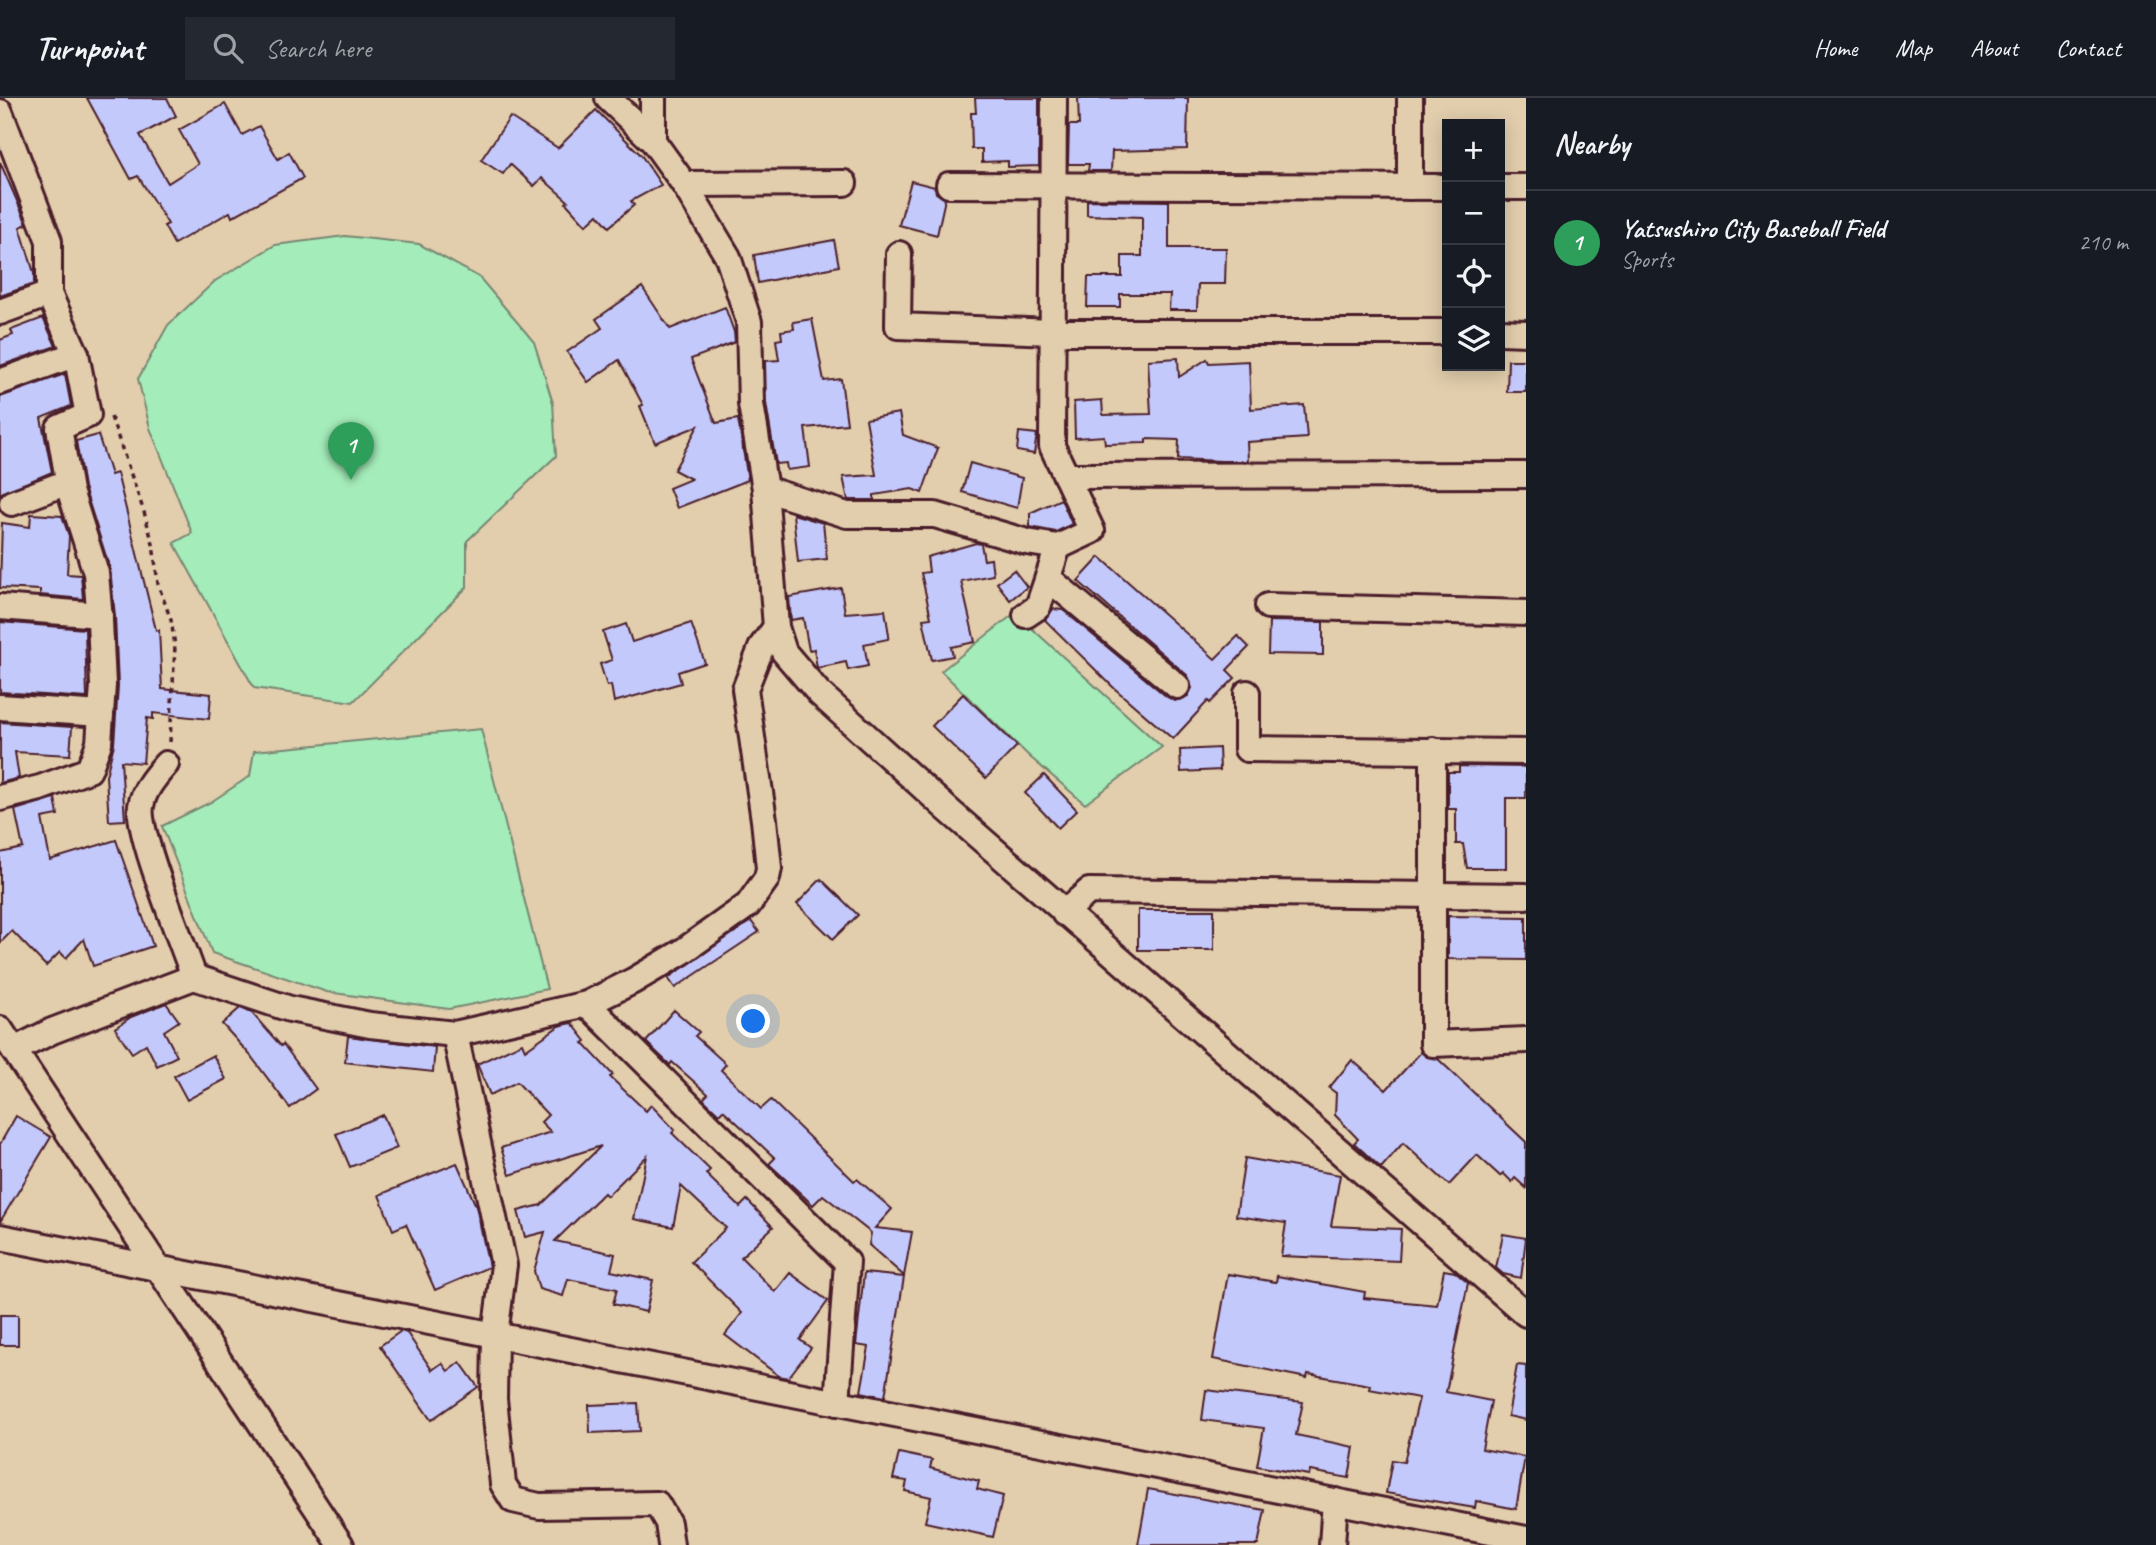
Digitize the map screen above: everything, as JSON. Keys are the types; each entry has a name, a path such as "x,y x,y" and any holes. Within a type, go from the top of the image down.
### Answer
{"street":[{"path":"608,98 653,141 684,184 728,257 749,322 751,404 765,489 776,627 785,652 819,694 1064,913 1526,1314"},
{"path":"653,98 653,141"},
{"path":"765,489 847,514 935,515 1027,542 1058,547 1092,531 1052,446 1054,98"},
{"path":"1410,98 1410,187"},
{"path":"0,112 49,241 49,295 76,354 89,415 59,428 68,482 96,573 103,685 99,743 89,770 40,788 0,798"},
{"path":"684,184 844,183"},
{"path":"948,185 1442,187"},
{"path":"1505,187 1526,187"},
{"path":"899,254 898,326 1053,332 1442,332"},
{"path":"0,312 49,295"},
{"path":"1505,332 1526,332"},
{"path":"0,382 76,354"},
{"path":"1066,476 1526,475"},
{"path":"12,503 68,482"},
{"path":"1026,615 1038,607 1058,547"},
{"path":"1048,578 1177,686"},
{"path":"1268,606 1526,613"},
{"path":"0,607 100,615"},
{"path":"14,1049 52,1031 194,977 290,1009 370,1026 455,1034 587,1004 633,981 682,952 748,905 763,887 769,868 745,689 762,646 776,627"},
{"path":"1247,693 1247,749 1526,752"},
{"path":"0,707 101,714"},
{"path":"1433,750 1433,1044 1526,1040"},
{"path":"166,764 149,784 141,807 143,838 194,977"},
{"path":"1064,913 1089,891 1526,895"},
{"path":"587,1004 847,1262 837,1403"},
{"path":"0,1029 341,1545"},
{"path":"455,1034 504,1265 495,1335 494,1399 503,1484 513,1500 539,1506 657,1504 668,1523 671,1545"},
{"path":"0,1237 1526,1539"},
{"path":"1332,1545 1335,1501"}],"path":[{"path":"110,413 145,512 153,544 158,584 171,620 176,646 173,718 166,764"}],"green space":[{"path":"345,236 419,244 479,277 534,342 553,403 556,456 467,541 467,587 353,702 254,688 174,543 192,533 150,428 138,379 168,325 215,281 275,245"},
{"path":"1015,613 1162,747 1085,804 1030,757 941,671"},
{"path":"481,729 547,989 449,1009 327,992 212,953 162,826 211,802 250,776 254,751"}],"building":[{"path":"87,98 167,98 176,116 140,135 168,183 198,164 179,130 225,104 242,135 259,126 278,159 289,152 303,178 232,217 230,212 174,244 164,226 168,224 138,176 131,179"},
{"path":"975,98 1039,98 1039,166 1008,167 1008,161 982,162 982,149 972,149 971,113 976,113"},
{"path":"1078,98 1188,98 1187,149 1112,151 1111,171 1088,171 1089,164 1068,164 1069,125 1079,125"},
{"path":"596,110 641,155 661,185 631,201 634,205 609,227 598,214 586,225 566,203 568,201 542,178 534,186 510,164 503,174 481,160 510,117 558,148"},
{"path":"0,162 27,224 20,227 34,273 34,284 0,296"},
{"path":"911,181 935,187 936,193 945,199 937,235 899,225"},
{"path":"1087,200 1169,201 1169,248 1226,248 1225,284 1198,284 1197,310 1169,310 1170,294 1120,294 1120,307 1087,307 1088,277 1122,277 1122,256 1142,256 1142,217 1087,215"},
{"path":"834,240 839,266 758,283 754,255"},
{"path":"642,287 670,329 725,307 734,332 735,342 691,359 716,423 738,419 748,480 677,508 669,488 691,479 674,470 698,426 655,443 640,406 643,405 619,360 588,382 567,352 602,328 596,319"},
{"path":"43,318 56,346 0,366 0,340 13,335 11,330"},
{"path":"812,319 824,381 841,379 847,424 805,428 810,467 787,470 786,463 776,464 766,403 765,361 779,360 776,340 782,339 781,331 794,329 793,322"},
{"path":"1178,358 1179,377 1207,359 1209,363 1249,361 1251,409 1304,405 1307,438 1247,442 1248,461 1222,461 1178,459 1179,440 1146,439 1146,443 1105,444 1104,436 1075,438 1074,402 1102,400 1103,415 1151,414 1148,360"},
{"path":"1508,360 1526,360 1526,392 1507,392"},
{"path":"65,374 71,406 41,418 52,472 0,494 0,397"},
{"path":"899,413 903,435 938,448 922,493 912,489 874,495 874,500 848,500 843,477 876,475 866,419"},
{"path":"1019,432 1037,434 1034,454 1017,451"},
{"path":"98,435 111,475 117,473 156,630 159,630 162,689 211,694 209,719 153,713 153,719 147,718 143,763 121,761 125,820 109,821 106,776 114,744 118,686 115,616 110,569 84,487 76,441"},
{"path":"970,463 1022,478 1017,508 962,492"},
{"path":"1061,499 1072,524 1056,532 1030,527 1030,513"},
{"path":"31,514 62,516 69,536 67,574 81,575 83,599 40,595 40,590 0,588 2,523 30,527"},
{"path":"793,514 823,523 827,559 798,562"},
{"path":"976,543 981,544 984,560 991,559 993,575 961,581 975,642 951,647 953,656 932,660 923,619 931,618 921,573 929,572 927,557"},
{"path":"1100,557 1215,659 1238,636 1249,647 1227,670 1235,678 1210,703 1208,701 1173,739 1114,688 1045,620 1053,609 1063,610 1167,697 1175,701 1188,696 1192,688 1187,675 1078,581"},
{"path":"1014,570 1027,587 1010,600 997,583"},
{"path":"841,588 845,613 885,610 888,639 864,644 868,666 848,670 846,662 817,668 814,649 809,650 803,618 791,620 789,597"},
{"path":"1269,621 1323,622 1323,655 1268,654"},
{"path":"0,622 85,629 87,698 0,692"},
{"path":"691,623 705,663 678,672 681,683 614,702 611,685 607,686 600,664 612,660 603,632 626,624 632,642"},
{"path":"963,694 1017,746 986,778 932,726"},
{"path":"0,722 72,727 70,755 15,752 19,778 0,783"},
{"path":"1219,748 1220,770 1181,772 1180,750"},
{"path":"1459,766 1526,767 1526,798 1506,798 1506,868 1467,868 1463,844 1456,844 1456,809 1448,809 1448,772 1459,772"},
{"path":"1044,775 1077,810 1058,828 1025,793"},
{"path":"55,798 58,815 42,818 50,860 116,840 153,946 93,966 84,939 66,958 60,952 46,966 12,931 0,943 0,853 23,848 15,810"},
{"path":"821,879 858,915 833,939 797,904"},
{"path":"1138,910 1214,910 1214,950 1138,950"},
{"path":"1448,916 1526,917 1526,960 1448,959"},
{"path":"751,921 759,932 675,988 668,978"},
{"path":"166,1003 179,1021 164,1031 177,1056 157,1066 146,1044 132,1053 115,1028 131,1017"},
{"path":"240,1008 251,1012 281,1046 283,1044 316,1089 290,1108 250,1055 222,1024"},
{"path":"674,1010 699,1032 695,1036 726,1064 721,1070 761,1109 771,1100 854,1181 857,1179 892,1209 875,1228 912,1232 904,1276 869,1245 871,1233 823,1195 813,1205 769,1164 775,1158 723,1110 719,1114 703,1099 708,1094 672,1062 670,1065 646,1042"},
{"path":"572,1023 586,1041 583,1043 613,1075 610,1077 646,1111 651,1105 675,1130 672,1133 710,1170 706,1174 740,1207 747,1200 773,1227 741,1257 775,1292 790,1273 828,1301 800,1340 811,1348 788,1378 779,1376 725,1335 742,1313 691,1262 726,1228 681,1186 673,1227 634,1219 647,1156 607,1196 604,1193 555,1241 615,1254 611,1271 653,1280 646,1312 613,1304 617,1289 568,1279 563,1296 539,1289 534,1271 545,1232 525,1237 518,1211 541,1205 601,1146 510,1175 501,1148 551,1132 541,1122 548,1115 517,1082 490,1095 477,1064 522,1043 525,1050 559,1026"},
{"path":"348,1036 435,1047 433,1072 345,1062"},
{"path":"1421,1052 1427,1057 1438,1059 1526,1142 1526,1188 1515,1178 1512,1182 1503,1173 1500,1176 1477,1155 1449,1185 1403,1143 1381,1168 1354,1143 1358,1139 1335,1115 1336,1093 1329,1088 1352,1060 1386,1090"},
{"path":"213,1055 226,1079 187,1100 174,1076"},
{"path":"383,1115 397,1148 350,1167 336,1134"},
{"path":"16,1116 51,1137 0,1222 0,1144"},
{"path":"1245,1158 1340,1175 1331,1226 1401,1229 1399,1261 1281,1256 1286,1223 1236,1216"},
{"path":"457,1163 476,1206 489,1267 435,1290 406,1224 393,1230 379,1195"},
{"path":"1503,1234 1526,1238 1521,1278 1503,1274 1496,1268"},
{"path":"1444,1270 1455,1272 1468,1283 1446,1392 1491,1401 1482,1449 1525,1457 1516,1509 1476,1501 1475,1508 1386,1493 1392,1460 1404,1462 1419,1398 1369,1389 1370,1385 1308,1374 1307,1378 1213,1359 1228,1274 1276,1282 1277,1276 1365,1292 1364,1298 1437,1305"},
{"path":"864,1273 904,1277 885,1397 861,1392 869,1347 856,1345"},
{"path":"0,1315 18,1315 18,1345 0,1345"},
{"path":"401,1331 407,1333 432,1370 442,1363 448,1371 460,1362 478,1387 431,1420 380,1346"},
{"path":"1517,1365 1526,1366 1526,1420 1508,1416"},
{"path":"1206,1390 1303,1402 1296,1435 1354,1447 1349,1478 1310,1471 1309,1475 1257,1466 1264,1428 1202,1420"},
{"path":"638,1403 640,1431 590,1433 589,1405"},
{"path":"899,1453 932,1460 930,1468 979,1481 977,1489 1003,1496 993,1537 925,1522 931,1497 905,1491 907,1481 893,1479"},
{"path":"1148,1489 1265,1510 1258,1545 1138,1545"}],"place":[{"name":"Yatsushiro City Baseball Field","path":"351,480"}]}
